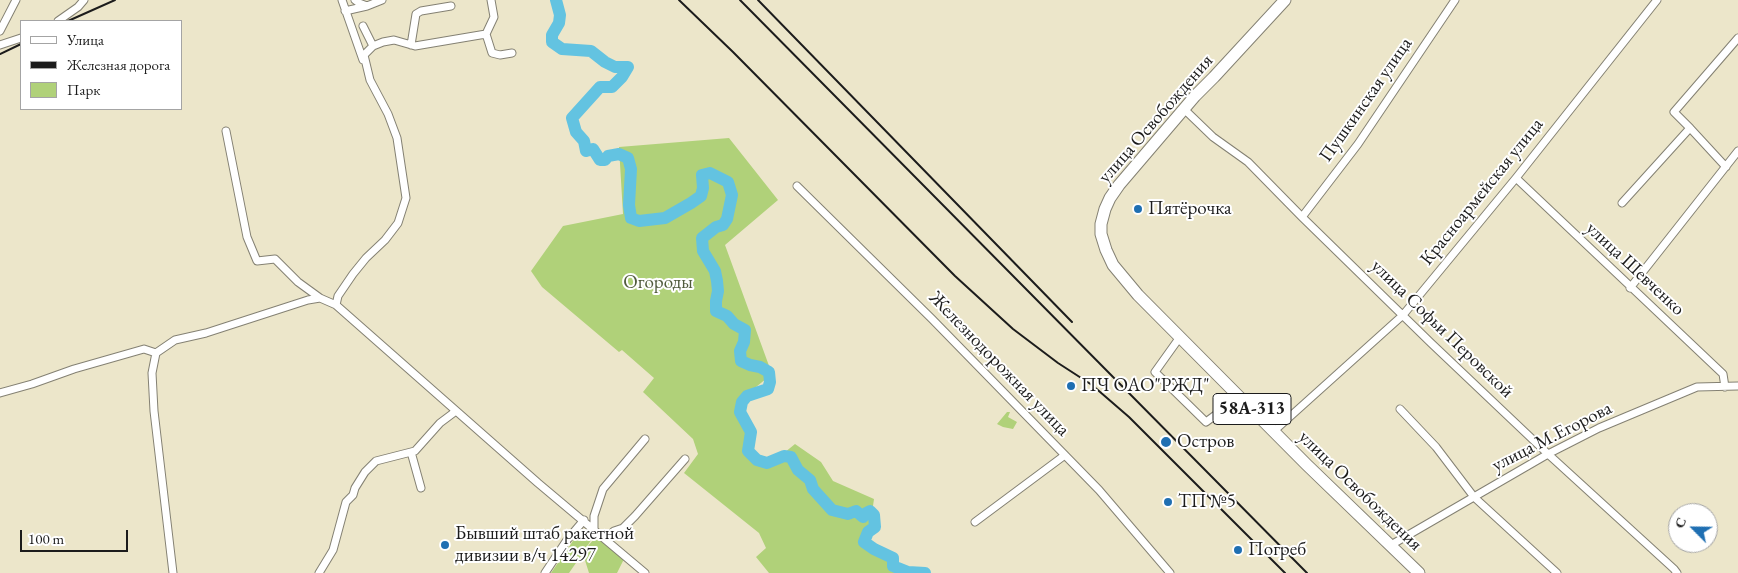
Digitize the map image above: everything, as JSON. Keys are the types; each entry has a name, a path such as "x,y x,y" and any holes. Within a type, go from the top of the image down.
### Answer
{"main road":[{"name":"улица Освобождения","path":"1285,0 1184,109 1110,198 1101,224 1101,234 1113,265 1138,295 1419,573"}],"street":[{"path":"0,31 16,0"},
{"path":"59,20 78,7 84,0"},
{"path":"342,0 359,52 366,65"},
{"path":"356,0 366,6"},
{"path":"345,11 382,0"},
{"path":"491,0 494,17 486,34 492,53 500,55 512,53"},
{"name":"Пушкинская улица","path":"1302,217 1358,144 1455,0"},
{"name":"Красноармейская улица","path":"1274,431 1403,315 1516,178 1657,0"},
{"path":"411,45 416,14 421,11 450,6"},
{"path":"363,26 373,46"},
{"path":"336,305 338,296 352,274 385,240 398,223 406,198 397,138 388,114 370,80 364,55 373,46 394,40 415,46 486,34"},
{"path":"0,45 20,38"},
{"path":"1726,167 1674,112 1738,38"},
{"name":"улица Софьи Перовской","path":"1184,109 1213,137 1248,162 1302,217 1548,454 1677,573"},
{"path":"1622,203 1690,128"},
{"path":"226,131 247,237 257,261 275,259 298,282 320,298 336,305 538,483 645,573"},
{"path":"1630,288 1738,151"},
{"name":"улица Шевченко","path":"1516,178 1723,374 1724,387"},
{"name":"Железнодорожная улица","path":"797,186 932,319 1099,490 1170,573"},
{"path":"173,573 154,411 152,372 156,353 175,340 206,333 308,300 320,298"},
{"path":"1180,337 1155,372 1206,422 1240,397"},
{"path":"0,393 144,349 156,353"},
{"name":"улица М.Егорова","path":"1391,545 1548,454 1599,428 1697,387 1738,386"},
{"path":"1400,409 1436,447 1474,497 1557,573"},
{"path":"319,573 332,550 346,502 353,495 365,472 376,461 415,451 440,423 456,411"},
{"path":"594,529 594,516 603,489 644,439"},
{"path":"411,452 420,488"},
{"path":"975,522 1065,455"},
{"path":"606,539 614,531 623,528 635,516 685,459"},
{"path":"545,573 584,520"}],"green space":[{"name":"Огороды","path":"729,138 778,200 725,245 772,374 740,400 737,411 746,431 745,455 759,465 768,466 795,444 821,462 833,481 874,499 871,520 860,545 887,561 891,571 899,573 769,573 756,557 766,548 759,533 684,473 698,454 693,439 643,392 654,378 622,350 619,352 542,287 531,271 563,226 623,214 619,147"},
{"path":"1007,412 1010,412 1008,417 1017,422 1013,429 997,424"},
{"path":"584,530 595,534 586,548 595,538 624,559 617,573 589,573 583,554 585,550 569,573 551,573 575,538"}],"waterway":[{"path":"556,0 560,15 559,23 552,35 552,42 562,49 591,51 615,67 628,67 622,77 612,87 600,87 572,118 576,132 584,141 586,151 593,149 600,160 605,160 608,156 619,154 628,158 631,169 629,205 631,218 639,221 665,218 691,203 701,196 703,188 702,175 710,173 728,182 732,195 727,219 723,225 716,227 702,238 703,251 715,271 717,281 716,311 727,316 734,324 745,330 744,342 740,351 741,361 769,372 770,382 768,389 747,396 742,402 740,412 751,432 748,451 757,460 767,463 784,456 791,457 798,470 810,480 813,489 832,510 848,514 856,511 863,517 870,511 874,515 875,527 868,532 864,542 893,558 893,566 908,572 925,573"}],"railway":[{"path":"70,20 115,0"},
{"path":"679,0 955,276 1013,329 1058,363 1092,385 1129,417 1285,573"},
{"path":"740,0 1307,573"},
{"path":"758,0 1072,322"},
{"path":"0,54 20,44"}],"place":[{"name":"Пятёрочка","path":"1138,209"},
{"name":"ПЧ ОАО\"РЖД\"","path":"1071,386"},
{"name":"Остров","path":"1166,442"},
{"name":"ТП №5","path":"1168,502"},
{"name":"Бывший штаб ракетной дивизии в/ч 14297","path":"445,545"},
{"name":"Погреб","path":"1238,550"}]}
